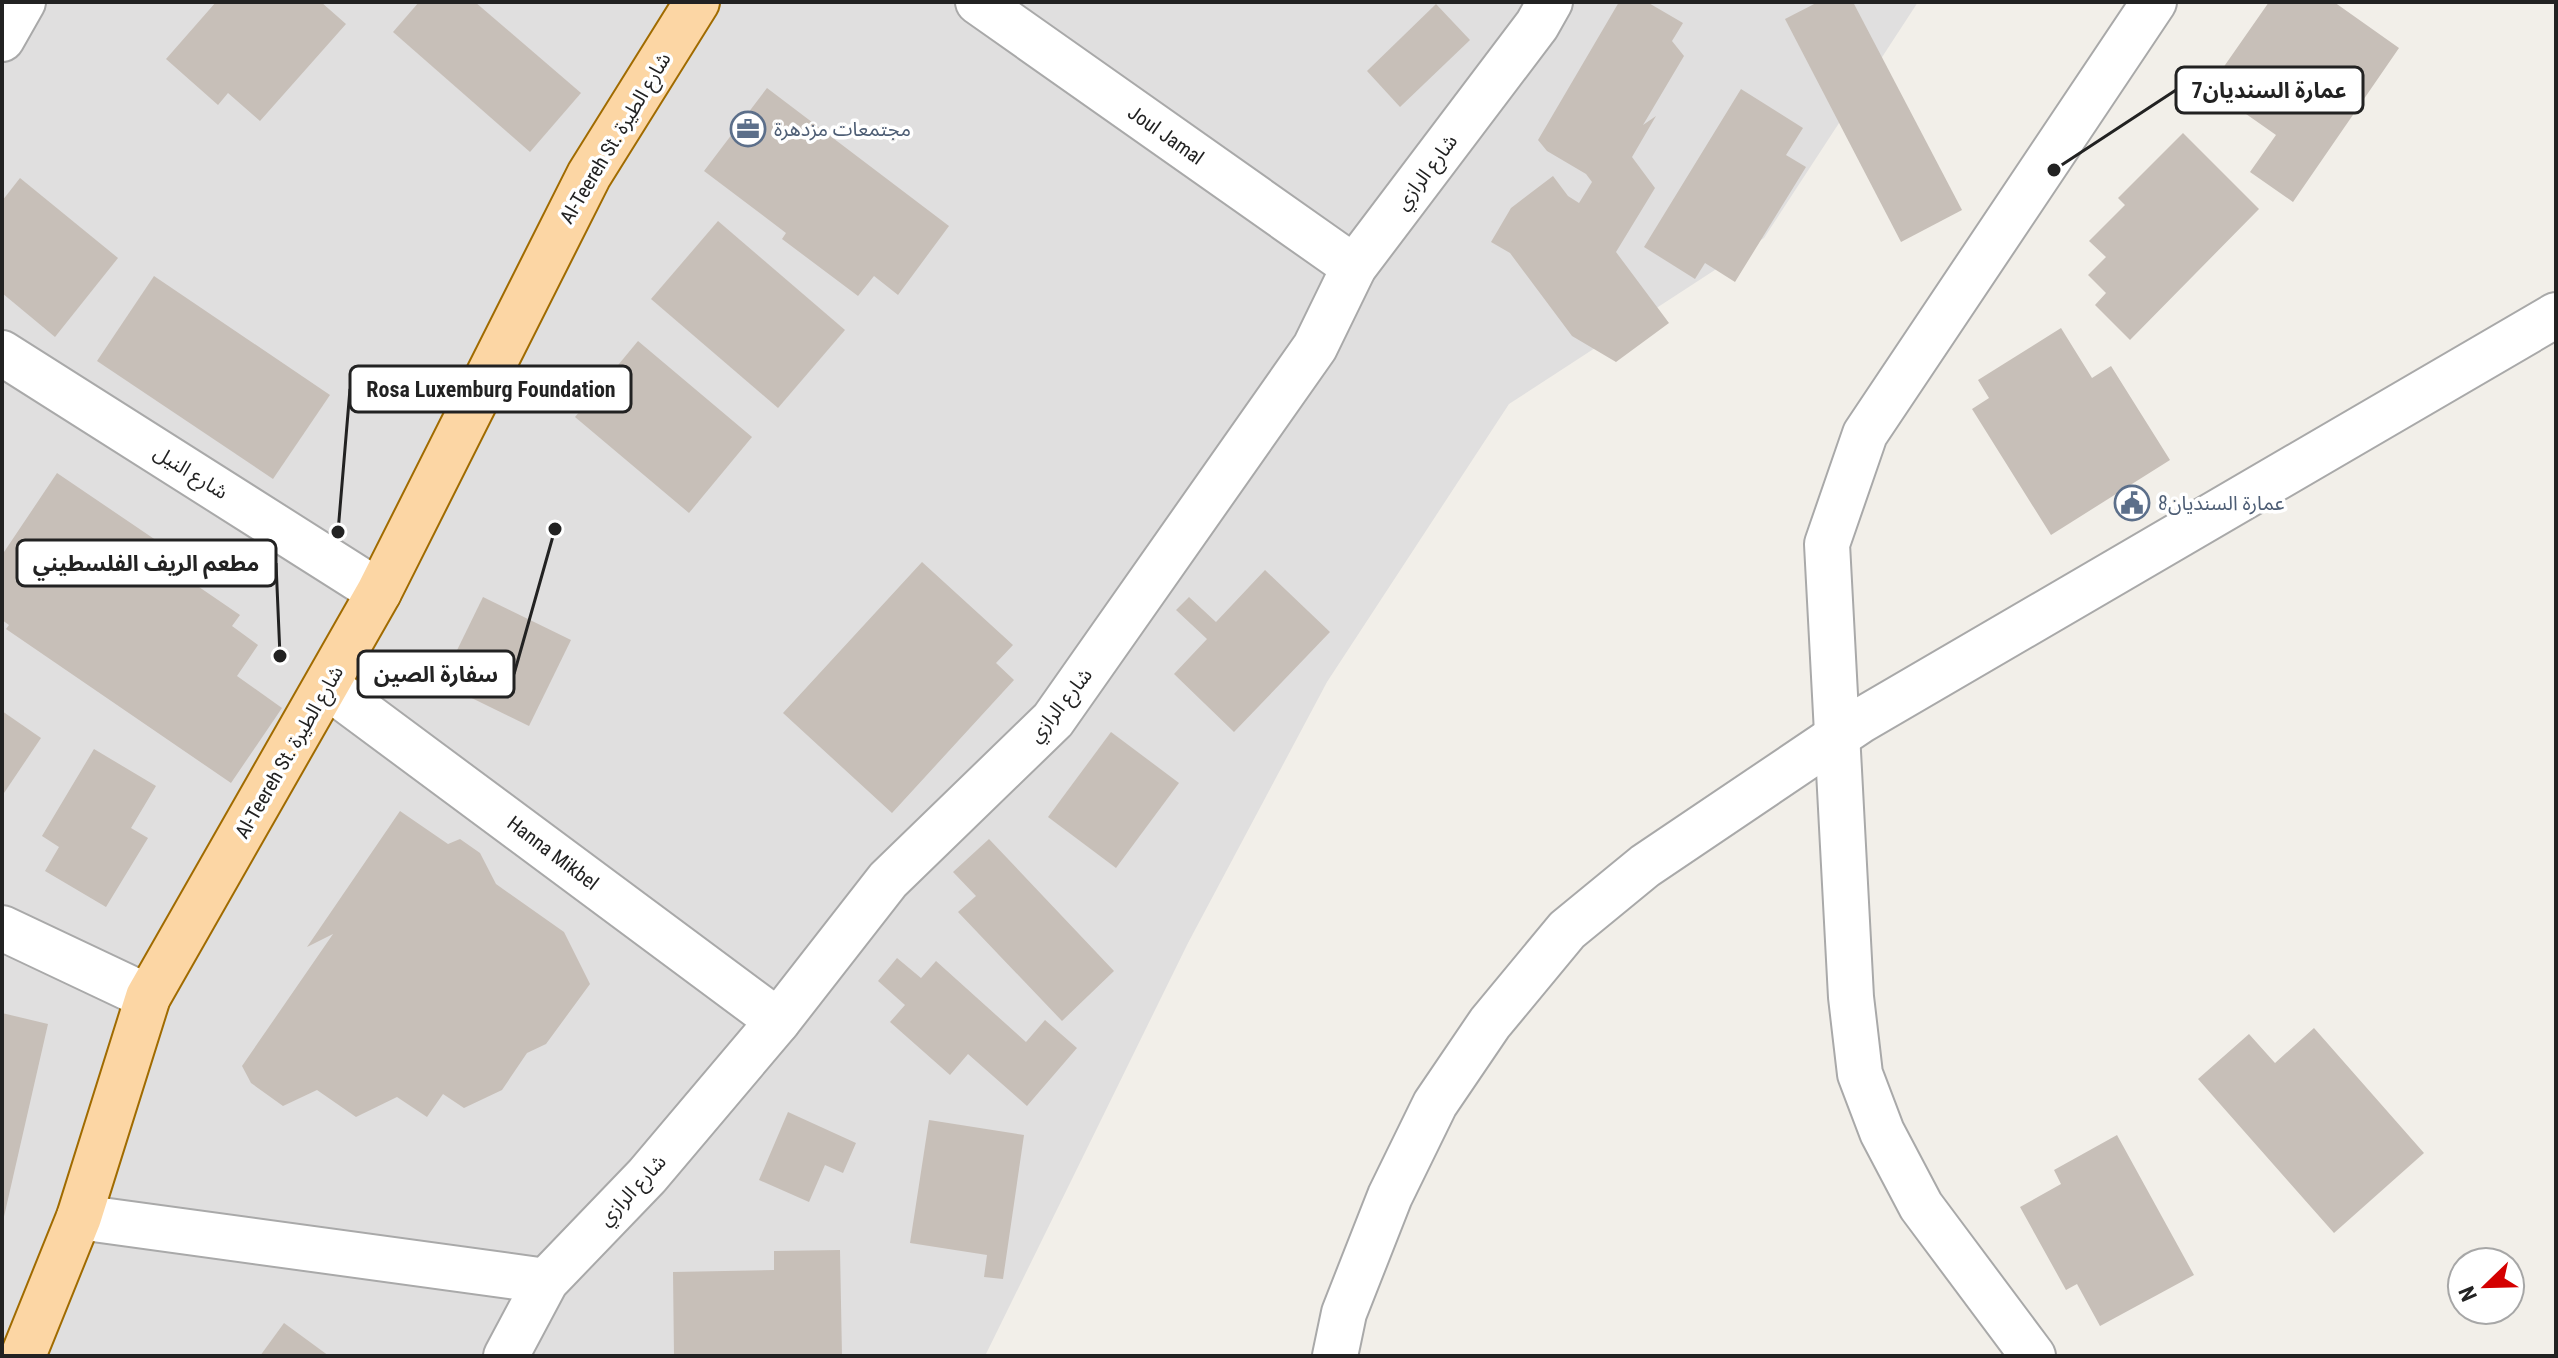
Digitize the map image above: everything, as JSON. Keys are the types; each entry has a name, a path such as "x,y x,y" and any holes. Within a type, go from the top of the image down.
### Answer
{"main road":[{"name":"Al-Teereh St. شارع الطيرة","path":"23,1356 79,1217 148,997 379,592 589,175 697,2"}],"street":[{"path":"2,39 23,2"},
{"name":"Joul Jamal","path":"978,2 1354,267"},
{"name":"شارع الرازي","path":"506,1356 546,1281 647,1176 778,1021 888,880 1053,720 1315,347 1354,267 1537,25 1550,2"},
{"path":"2033,1356 1921,1206 1882,1132 1860,1074 1851,997 1827,544 1865,434 2154,2"},
{"path":"1335,1356 1344,1313 1390,1196 1435,1104 1490,1023 1567,930 1645,866 1837,737 2556,315"},
{"name":"شارع النيل","path":"2,353 379,592"},
{"name":"Hanna Mikbel","path":"327,686 778,1021"},
{"path":"2,928 148,997"},
{"path":"79,1217 546,1281"}],"shaded area":[{"path":"2,2 1918,2 1764,238 1509,404 1327,682 1188,943 985,1356 2,1356"}],"building":[{"path":"216,2 321,2 346,24 260,121 228,93 218,105 166,59"},
{"path":"419,2 475,2 581,93 530,152 393,32"},
{"path":"1619,2 1647,2 1683,23 1672,41 1684,56 1643,125 1656,116 1632,157 1655,188 1616,252 1669,323 1616,362 1572,336 1510,253 1491,242 1511,208 1553,176 1568,196 1579,203 1592,182 1586,174 1547,151 1538,140"},
{"path":"1818,2 1853,2 1962,210 1901,242 1785,19"},
{"path":"2269,2 2334,2 2399,48 2293,202 2250,172 2276,135 2209,88"},
{"path":"1436,4 1470,40 1400,107 1367,71"},
{"path":"767,88 949,226 898,295 874,276 858,296 782,239 786,233 704,171"},
{"path":"1741,89 1803,128 1786,155 1806,167 1735,282 1705,263 1695,279 1644,247"},
{"path":"2183,133 2259,209 2130,340 2095,305 2106,293 2088,275 2106,257 2089,241 2125,205 2118,198"},
{"path":"20,178 118,258 55,337 2,293 2,201"},
{"path":"718,221 845,330 778,408 651,299"},
{"path":"154,276 330,395 273,479 97,361"},
{"path":"2061,328 2092,378 2111,366 2170,460 2051,535 1972,409 1989,398 1978,380"},
{"path":"638,341 752,437 689,513 575,417"},
{"path":"57,473 169,549 161,561 240,615 232,626 258,645 237,676 282,708 231,783 6,629 9,625 2,620 2,555"},
{"path":"922,562 1013,645 996,663 1014,680 892,813 783,713"},
{"path":"1265,570 1330,632 1234,732 1174,674 1207,639 1176,610 1189,597 1216,622"},
{"path":"483,597 571,640 529,726 441,683"},
{"path":"2,711 41,738 2,796"},
{"path":"1111,732 1179,783 1116,868 1048,817"},
{"path":"94,749 156,786 131,828 148,838 106,907 45,871 59,847 42,836"},
{"path":"400,811 448,844 460,839 480,853 496,884 564,932 590,984 546,1044 527,1053 502,1090 464,1108 443,1094 427,1117 397,1097 356,1117 317,1090 283,1106 251,1083 242,1066 333,934 307,947"},
{"path":"989,839 1114,971 1062,1021 958,912 976,896 953,872"},
{"path":"897,958 921,978 936,961 1026,1042 1045,1020 1077,1048 1027,1106 968,1054 950,1075 890,1022 905,1005 878,981"},
{"path":"2,1013 48,1024 3,1221 2,1221"},
{"path":"2314,1028 2424,1153 2334,1233 2198,1079 2249,1034 2275,1063"},
{"path":"788,1112 856,1143 843,1173 825,1165 809,1202 759,1180"},
{"path":"929,1120 1024,1135 1003,1279 984,1277 987,1255 910,1243"},
{"path":"2117,1135 2194,1275 2100,1326 2077,1284 2066,1290 2020,1207 2061,1184 2054,1170"},
{"path":"840,1250 842,1356 674,1356 673,1272 774,1270 774,1251"},
{"path":"284,1323 329,1356 260,1356"}],"place":[{"name":"مجتمعات مزدهرة","path":"748,129"},
{"name":"عمارة السنديان7","path":"2054,170"},
{"name":"عمارة السنديان8","path":"2132,503"},
{"name":"سفارة الصين","path":"555,529"},
{"name":"Rosa Luxemburg Foundation","path":"338,532"},
{"name":"مطعم الريف الفلسطيني","path":"280,656"}]}
